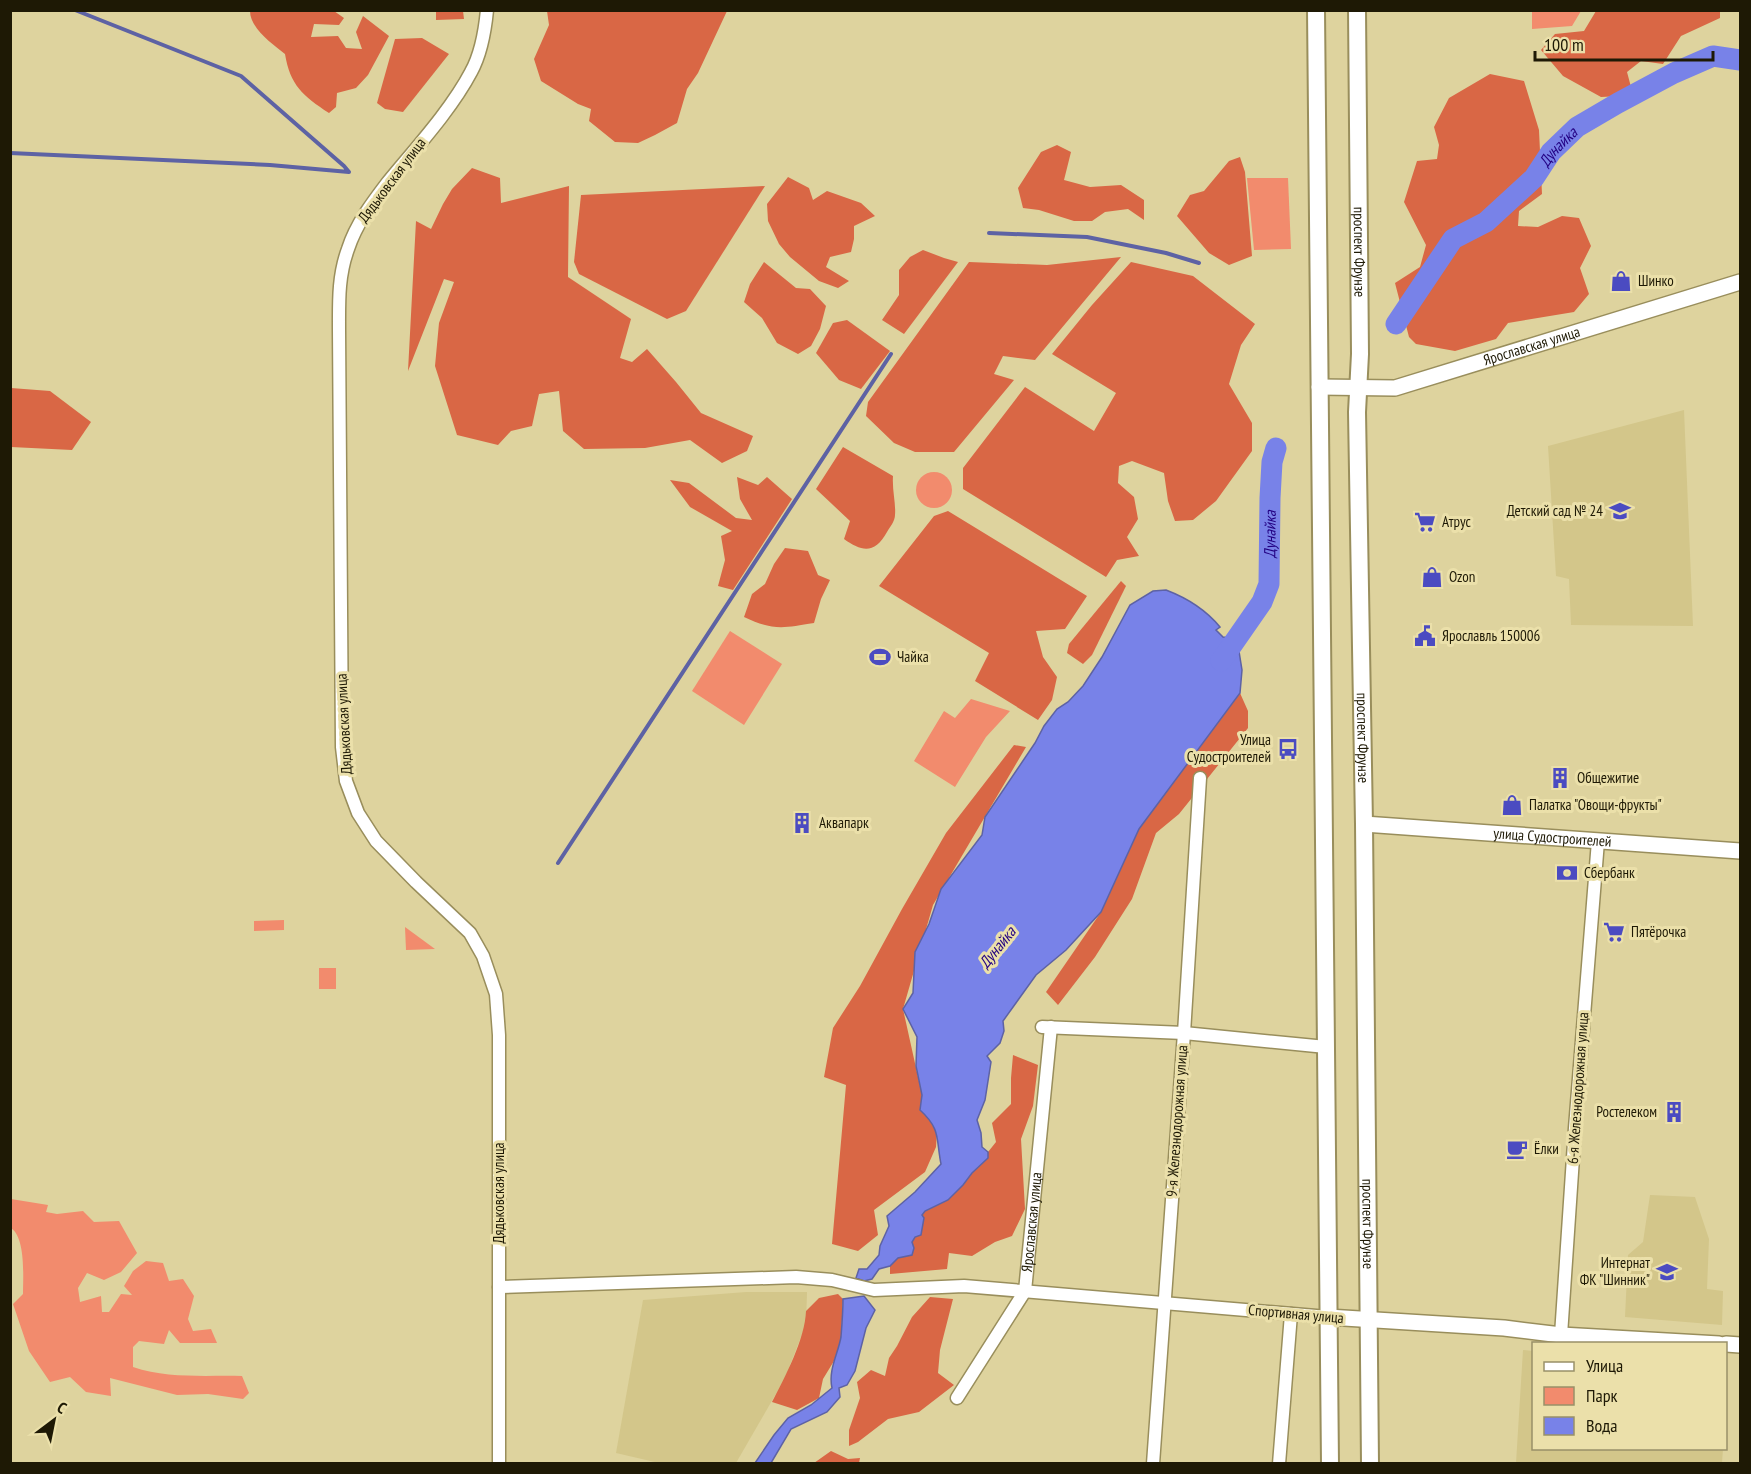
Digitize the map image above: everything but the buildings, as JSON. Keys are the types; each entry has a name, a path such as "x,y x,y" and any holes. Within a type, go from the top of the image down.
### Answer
{"main road":[{"path":"1316,10 1330,1464"},
{"name":"проспект Фрунзе","path":"1357,10 1360,354 1358,412 1370,1464"}],"street":[{"name":"Дядьковская улица","path":"487,10 481,47 472,71 456,96 359,222 348,248 339,282 342,736 346,781 358,813 376,841 470,933 488,967 495,994 499,1047 499,1464"},
{"name":"Ярославская улица","path":"1319,387 1395,388 1740,282"},
{"name":"9-я Железнодорожная улица","path":"1153,1464 1200,778"},
{"name":"улица Судостроителей","path":"1364,824 1740,851"},
{"name":"6-я Железнодорожная улица","path":"1561,1335 1598,841"},
{"name":"Ярославская улица","path":"957,1398 1025,1291 1047,1027 1184,1033"},
{"path":"1184,1033 1326,1047"},
{"name":"Спортивная улица","path":"499,1287 796,1277 832,1280 874,1290 964,1286 1328,1317 1684,1342"},
{"path":"1279,1464 1291,1314"}],"shaded area":[{"path":"547,10 727,11 698,73 687,89 677,123 638,143 615,142 589,121 591,109 578,104 541,81 534,59 549,25"},
{"path":"250,11 334,11 344,18 339,25 314,24 311,37 338,36 346,48 362,49 356,32 363,16 389,36 368,75 356,88 337,93 336,107 329,113 299,89 290,74 285,54 258,29"},
{"path":"436,11 463,11 464,19 436,20"},
{"path":"1596,11 1720,11 1720,18 1681,36 1663,64 1641,61 1627,72 1631,87 1622,96 1601,97 1563,76 1541,50 1555,34 1584,31"},
{"path":"422,38 449,54 403,112 385,109 377,103 395,39"},
{"path":"1490,74 1524,81 1539,130 1542,194 1519,211 1518,226 1538,227 1562,216 1579,218 1591,246 1580,268 1589,294 1574,312 1508,323 1496,339 1455,351 1416,344 1409,337 1395,283 1420,267 1426,245 1404,202 1417,161 1437,159 1439,145 1434,127 1449,98"},
{"path":"1057,145 1071,152 1064,180 1090,187 1121,185 1144,200 1144,220 1128,209 1105,212 1092,221 1074,221 1039,210 1023,208 1018,188 1041,152"},
{"path":"1240,157 1245,172 1252,256 1229,265 1209,253 1177,216 1190,195 1204,191 1229,161"},
{"path":"472,168 500,178 501,203 569,186 568,277 631,319 620,358 632,362 647,349 701,413 753,436 747,451 722,463 690,440 645,448 584,449 563,431 559,391 539,394 532,426 511,431 498,445 457,435 435,366 439,323 454,282 444,279 408,371 416,221 431,229 452,189"},
{"path":"788,177 809,188 813,200 827,191 861,203 875,216 854,226 851,252 830,257 826,267 849,281 838,288 819,281 790,257 779,244 768,221 767,204"},
{"path":"765,186 686,311 667,319 579,274 574,262 581,195"},
{"path":"923,250 958,262 904,334 882,320 899,295 899,270 910,257"},
{"path":"1121,257 1035,360 1003,356 994,374 1014,380 954,452 915,452 894,443 866,416 868,402 969,262 1047,265"},
{"path":"764,262 796,288 810,289 826,306 820,329 811,346 798,354 777,343 762,318 744,302 750,284"},
{"path":"1131,262 1193,276 1255,324 1241,345 1229,384 1252,423 1252,451 1216,501 1193,520 1175,521 1168,501 1164,473 1132,461 1119,466 1118,483 1134,497 1138,519 1127,537 1139,556 1117,560 1106,577 963,489 963,468 1025,387 1094,431 1116,393 1052,354"},
{"path":"847,320 890,351 861,389 839,380 816,353 833,323"},
{"path":"11,388 50,391 91,422 72,450 11,447"},
{"name":"Детский сад № 24","path":"1684,410 1693,626 1571,625 1569,579 1556,576 1548,446"},
{"path":"843,447 893,476 894,519 878,544 868,549 844,539 850,521 816,489"},
{"path":"737,477 758,485 767,477 792,499 733,590 718,586 725,560 721,536 732,531 690,507 670,480 689,483 736,518 752,520 740,499"},
{"path":"948,511 1087,596 1065,629 1036,631 1043,657 1057,677 1052,700 1038,720 975,681 989,653 879,586 934,516"},
{"path":"785,548 808,551 818,575 830,580 821,599 814,623 779,627 763,625 744,617 752,594 765,584 774,564"},
{"path":"1121,581 1126,586 1092,655 1083,664 1067,653 1069,644"},
{"path":"1240,693 1248,711 1248,728 1179,814 1156,833 1132,899 1095,957 1058,1005 1046,992 1101,912 1139,829"},
{"path":"1014,745 1026,747 933,905 903,1009 922,1095 920,1110 927,1116 937,1132 936,1147 925,1172 874,1210 878,1235 858,1251 832,1244 846,1085 824,1077 833,1028 860,986 946,833"},
{"path":"1013,1055 1038,1065 1033,1106 1021,1139 1025,1209 1012,1236 995,1242 972,1256 949,1253 947,1269 890,1274 890,1266 915,1237 921,1234 924,1218 922,1215 925,1211 948,1200 988,1158 988,1152 996,1142 992,1123 1011,1104"},
{"name":"Интернат ФК \"Шинник\"","path":"1650,1195 1695,1197 1709,1239 1707,1289 1723,1291 1722,1325 1625,1317 1628,1255 1643,1242"},
{"path":"746,1292 807,1292 806,1324 785,1378 736,1463 659,1463 616,1453 643,1300"},
{"path":"838,1294 843,1299 841,1339 834,1361 823,1379 819,1398 797,1410 772,1402 798,1346 806,1311 819,1298"},
{"path":"930,1297 953,1299 940,1350 938,1373 954,1385 919,1412 888,1419 858,1442 849,1446 849,1430 860,1398 857,1382 871,1370 885,1376 889,1358 912,1317"},
{"path":"1523,1350 1532,1351 1532,1450 1723,1450 1722,1463 1516,1463"},
{"path":"831,1451 848,1459 860,1458 859,1463 814,1463"}],"green space":[{"path":"1532,10 1581,11 1572,26 1532,29"},
{"path":"1247,178 1288,178 1291,249 1254,250"},
{"path":"934,472 947,477 952,490 947,503 934,508 921,503 916,490 921,477"},
{"path":"730,631 782,664 744,725 692,691"},
{"path":"971,699 1010,711 986,737 955,787 914,761 944,711 955,718"},
{"path":"284,920 284,930 254,931 254,921"},
{"path":"405,927 435,949 406,950"},
{"path":"319,968 336,968 336,989 319,989"},
{"path":"11,1199 48,1205 46,1212 57,1214 83,1211 94,1222 119,1221 137,1253 121,1272 104,1280 87,1273 78,1288 80,1302 101,1296 102,1312 109,1312 121,1294 132,1295 124,1286 133,1271 146,1261 163,1263 169,1281 183,1279 194,1296 188,1319 193,1331 211,1329 217,1343 180,1343 169,1330 164,1344 139,1341 133,1347 133,1367 173,1375 242,1376 249,1393 243,1399 208,1394 177,1395 110,1378 111,1396 86,1392 70,1377 50,1382 29,1351 13,1304 23,1294 23,1269 19,1240 11,1228"}],"water":[{"path":"1166,590 1202,610 1220,627 1216,630 1223,637 1237,639 1242,670 1240,693 1139,829 1101,912 1066,950 1036,975 1003,1021 1004,1031 1000,1043 987,1056 991,1062 985,1100 977,1120 982,1147 988,1152 988,1158 948,1200 925,1211 922,1215 924,1218 921,1235 915,1237 912,1242 914,1248 912,1255 898,1258 890,1266 879,1269 872,1279 864,1281 856,1278 859,1269 867,1269 879,1255 880,1246 889,1226 887,1216 915,1192 941,1164 935,1129 920,1110 922,1095 916,1066 917,1037 903,1009 913,993 915,952 929,924 941,889 982,835 985,817 1044,726 1057,709 1068,702 1083,686 1102,657 1130,605 1153,591"},
{"path":"864,1296 875,1310 866,1328 855,1371 847,1385 839,1388 840,1397 827,1412 791,1429 771,1463 755,1463 788,1418 811,1405 832,1388 832,1368 841,1337 843,1299"}],"waterway":[{"path":"10,153 270,165 349,172 241,76 75,10"},
{"name":"Дунайка","path":"1396,324 1453,239 1486,222 1534,178 1551,152 1577,127 1674,73 1713,56 1740,60"},
{"path":"989,233 1087,237 1166,253 1199,263"},
{"path":"558,863 891,354"},
{"name":"Дунайка","path":"1221,661 1262,602 1269,584 1270,498 1272,462 1276,448"}],"place":[{"name":"Шинко","path":"1621,281"},
{"name":"Детский сад № 24","path":"1620,511"},
{"name":"Атрус","path":"1425,522"},
{"name":"Ozon","path":"1432,577"},
{"name":"Ярославль 150006","path":"1425,636"},
{"name":"Чайка","path":"880,657"},
{"name":"Улица Судостроителей","path":"1288,749"},
{"name":"Общежитие","path":"1560,778"},
{"name":"Палатка \"Овощи-фрукты\"","path":"1512,805"},
{"name":"Аквапарк","path":"802,823"},
{"name":"Сбербанк","path":"1567,873"},
{"name":"Пятёрочка","path":"1614,932"},
{"name":"Ростелеком","path":"1674,1112"},
{"name":"Ёлки","path":"1517,1149"},
{"name":"Интернат ФК \"Шинник\"","path":"1667,1272"}]}
